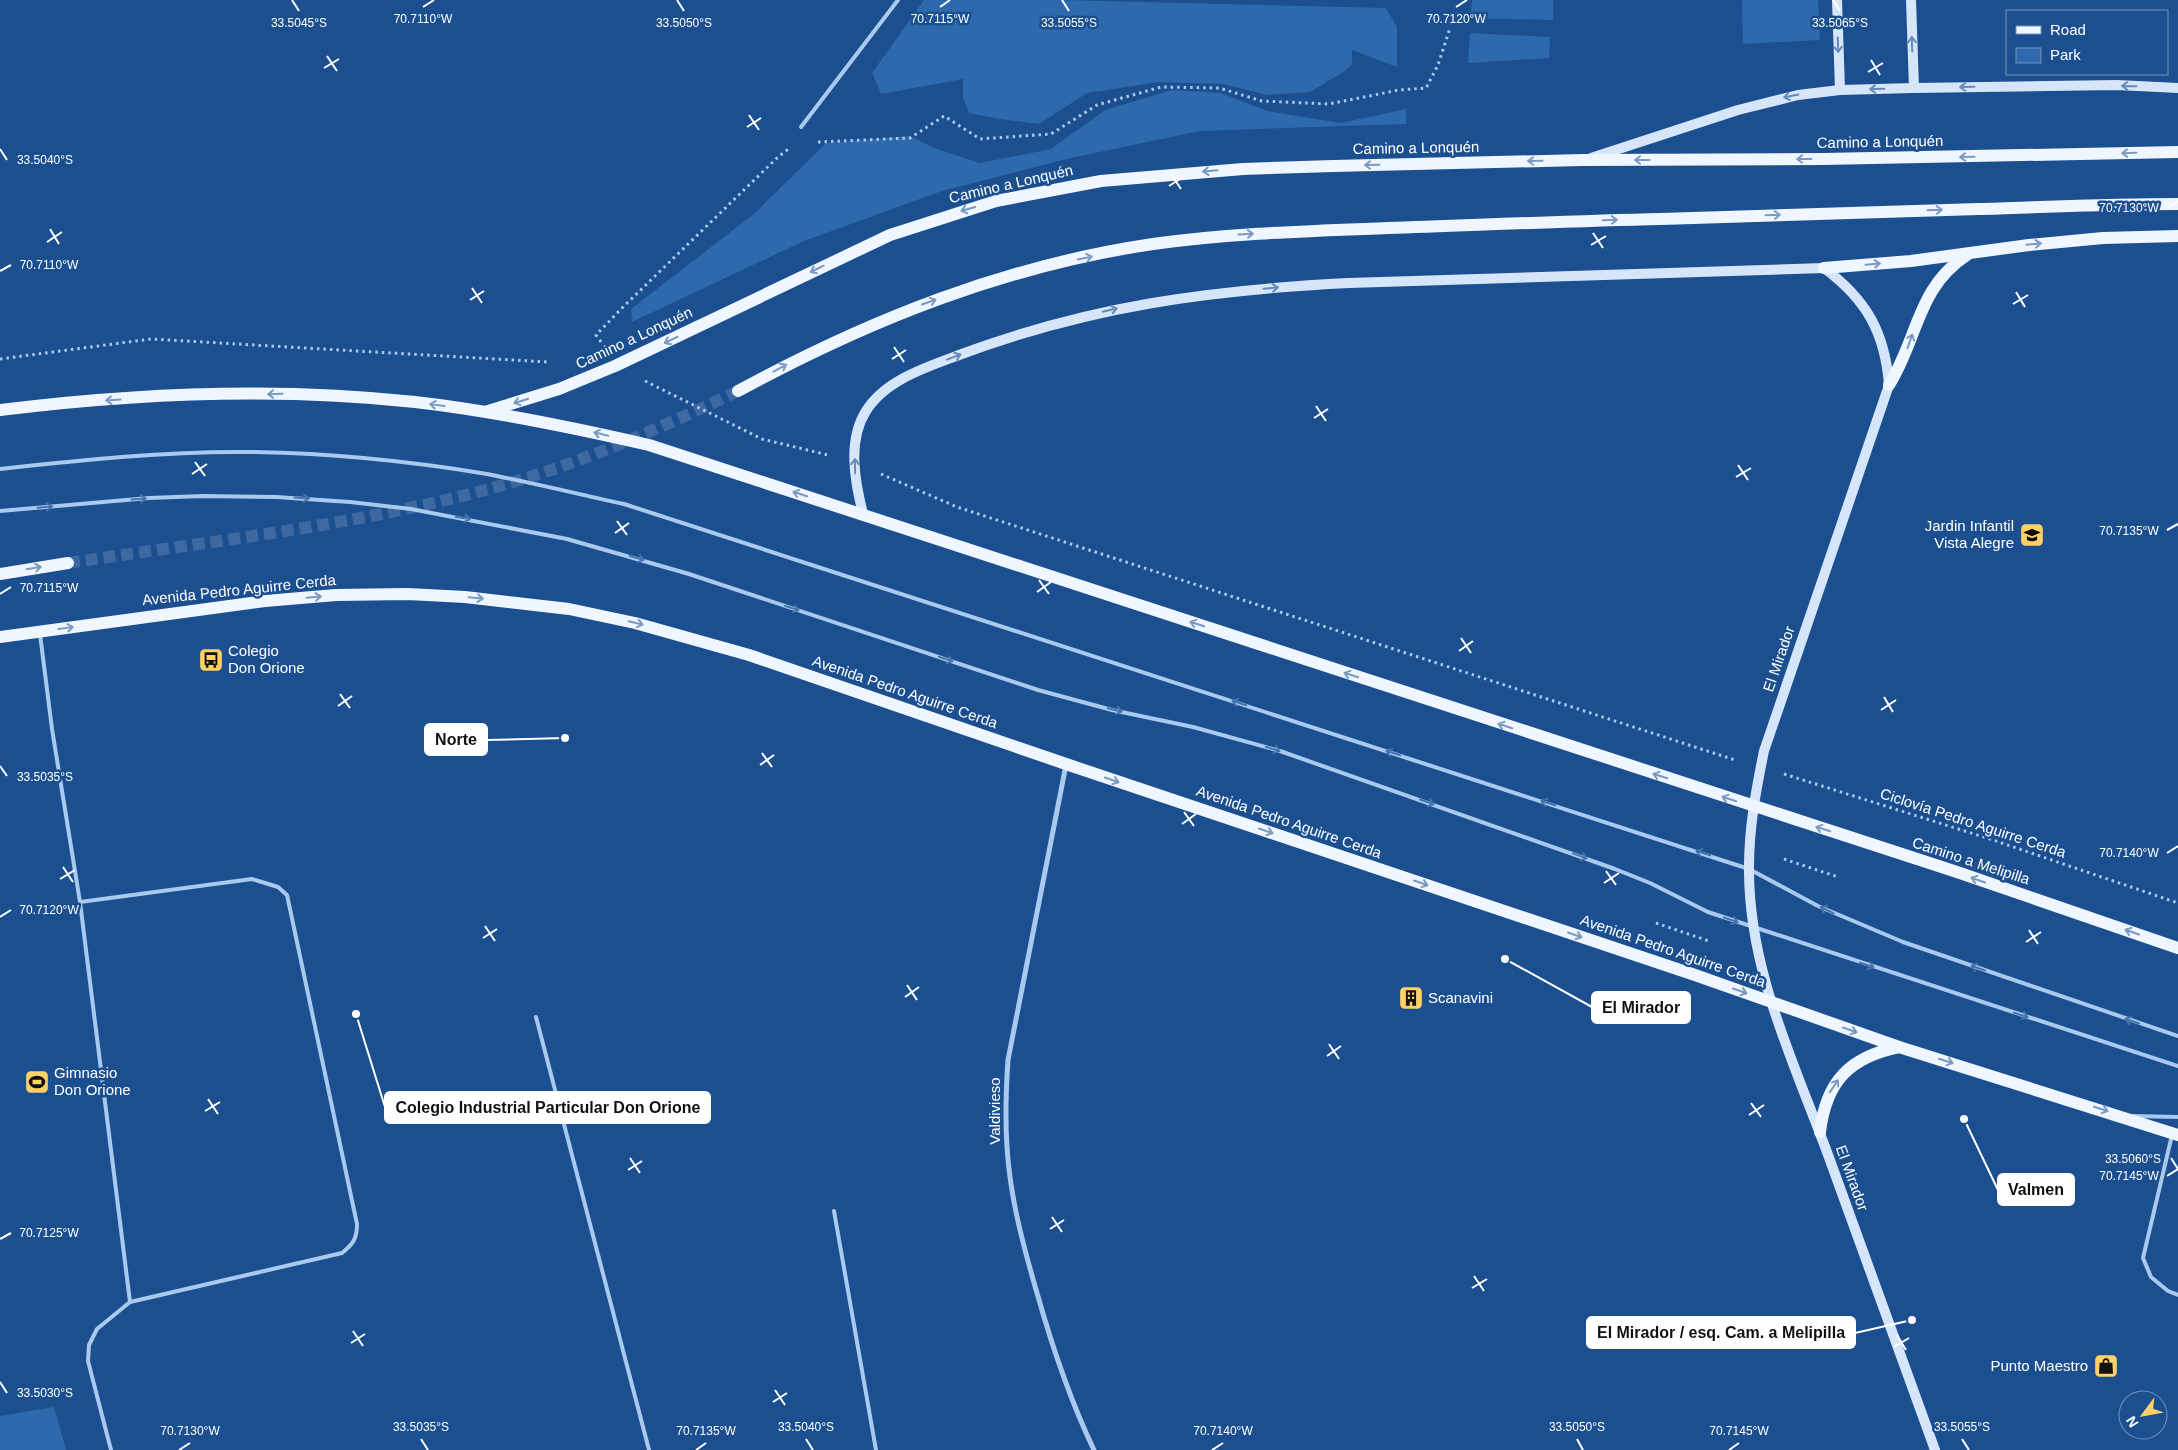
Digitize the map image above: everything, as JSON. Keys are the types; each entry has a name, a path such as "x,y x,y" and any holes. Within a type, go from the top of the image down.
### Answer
{"main road":[{"path":"1837,0 1840,90"},
{"path":"1911,0 1914,88"},
{"name":"Camino a Lonquén","path":"1583,160 1768,101 1798,94 1840,90 1914,88 2116,85 2178,88"},
{"name":"Camino a Lonquén","path":"486,412 559,389 615,366 890,234 996,201 1101,181 1242,168 1583,160 1853,159 2178,152"},
{"path":"738,391 843,337 925,303 1018,274 1074,260 1151,245 1229,235 1308,231 1572,221 2178,204"},
{"path":"863,514 856,483 856,441 859,426 866,411 876,398 898,382 947,360 1006,338 1066,320 1128,306 1178,298 1289,286 1824,268 1911,261 2029,244 2102,238 2178,236"},
{"path":"1890,385 1905,358 1931,290 1944,273 1971,253"},
{"name":"El Mirador","path":"1824,268 1843,282 1871,317 1881,339 1890,385 1764,751 1752,807 1749,869 1754,928 1760,965 1770,1001 1820,1132 1935,1450"},
{"path":"0,410 166,396 286,393 406,401 565,425 649,445 1752,807"},
{"path":"0,574 68,563"},
{"name":"Avenida Pedro Aguirre Cerda","path":"0,637 265,601 336,595 408,594 521,602 569,609 692,638 749,655 1770,1001"},
{"name":"Camino a Melipilla","path":"1752,807 1957,872 2178,948"},
{"path":"1770,1001 1899,1047 2121,1115 2175,1134"},
{"path":"1820,1132 1822,1111 1829,1093 1841,1076 1864,1058 1877,1051 1899,1047"}],"street":[{"name":"Valdivieso","path":"1066,764 1008,1060 1007,1147 1018,1225 1036,1290 1068,1390 1094,1450"}],"lane":[{"path":"801,127 898,0"},
{"path":"0,469 170,454 250,452 327,456 406,463 485,474 548,486 624,504 1749,869 1818,906 1902,942 2178,1036"},
{"path":"0,511 149,498 203,496 276,497 350,502 411,509 590,545 689,574 1038,690 1112,710 1193,727 1280,751 1615,869 1650,883 1708,912 2178,1066"},
{"path":"39,631 52,729 80,902 130,1302"},
{"path":"80,902 252,879 278,887 287,896 357,1224 357,1236 353,1245 342,1254 130,1302 97,1330 89,1345 88,1361 111,1450"},
{"path":"536,1017 650,1450"},
{"path":"2121,1115 2178,1116"},
{"path":"2175,1134 2143,1258 2151,1277 2168,1291 2178,1295"},
{"path":"834,1211 876,1450"}],"path":[{"path":"816,142 910,138 944,116 980,139 1051,134 1097,105 1162,87 1219,88 1262,101 1329,104 1399,90 1426,88 1438,64 1450,28"},
{"path":"615,366 596,335 778,157 797,142"},
{"name":"Ciclovía Pedro Aguirre Cerda","path":"1760,768 1804,780 1990,839 2178,904"},
{"path":"1784,859 1838,877"},
{"path":"1656,923 1709,941"}],"green space":[{"path":"924,0 1062,0 1386,8 1397,27 1397,67 1352,50 1352,64 1345,71 1310,92 1267,95 1223,84 1159,82 1087,93 1039,124 1000,119 969,113 963,97 963,79 881,94 872,73"},
{"path":"1472,0 1553,0 1553,20 1471,18"},
{"path":"1742,0 1818,0 1820,40 1743,44"},
{"path":"1470,33 1550,37 1549,58 1468,63"},
{"path":"1172,90 1221,93 1267,111 1341,123 1406,109 1406,124 1200,131 1071,158 942,191 804,241 632,322 631,309 755,213 826,143 910,136 934,148 980,163 1051,149 1105,110"},
{"path":"54,1407 66,1450 0,1450 0,1416"}],"tunnel":[{"path":"68,563 287,531 450,499 533,476 593,455 738,391"}],"place":[{"name":"Jardin Infantil Vista Alegre","path":"2032,535"},
{"name":"Colegio Don Orione","path":"211,660"},
{"name":"Norte","path":"565,738"},
{"name":"El Mirador","path":"1505,959"},
{"name":"Scanavini","path":"1411,998"},
{"name":"Colegio Industrial Particular Don Orione","path":"356,1014"},
{"name":"Gimnasio Don Orione","path":"37,1082"},
{"name":"Valmen","path":"1964,1119"},
{"name":"El Mirador / esq. Cam. a Melipilla","path":"1912,1320"},
{"name":"Punto Maestro","path":"2106,1366"}]}
